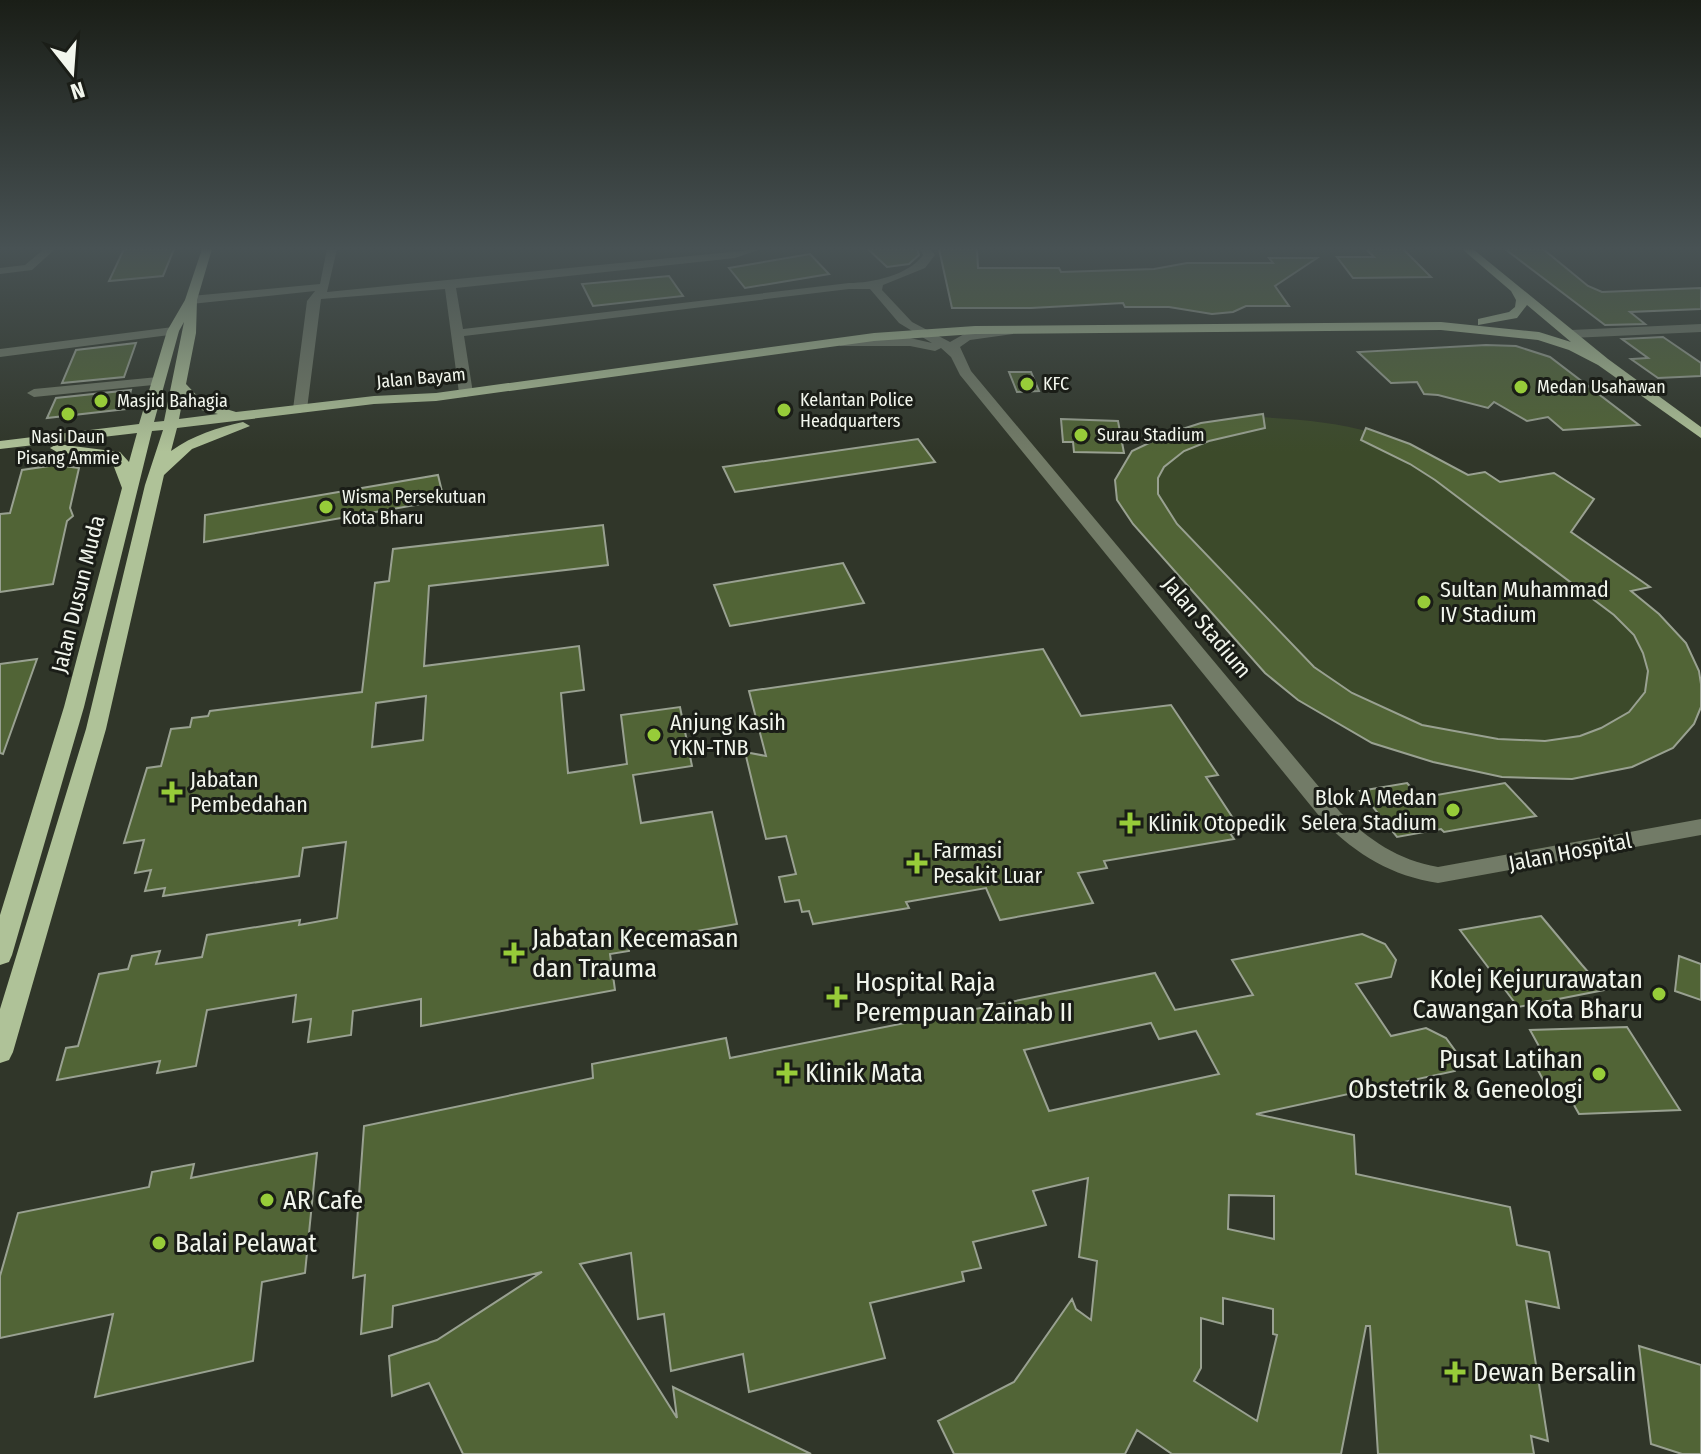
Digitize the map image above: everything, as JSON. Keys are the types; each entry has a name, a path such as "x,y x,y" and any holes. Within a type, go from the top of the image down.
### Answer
{"main road":[{"name":"Jalan Dusun Muda","path":"0,955 74,707 157,384 173,331 181,317"},
{"path":"0,1052 96,729 153,485 170,428 190,333 190,317"},
{"path":"1441,326 1506,317"},
{"path":"1549,317 1603,362 1701,434"},
{"name":"Jalan Bayam","path":"170,428 254,414 436,397 922,332 1441,326 1539,336 1574,347 1603,362"},
{"path":"16,443 120,419 146,404 157,384"},
{"path":"179,385 190,399 208,409 254,414"},
{"path":"153,485 172,458 197,441 226,430 436,397"},
{"path":"0,453 170,428 282,419"},
{"path":"0,445 144,432"},
{"path":"51,447 89,449 115,455 121,460 130,488"}],"street":[{"path":"300,409 311,317"},
{"path":"455,317 466,393"},
{"path":"457,333 592,317"},
{"path":"902,317 910,326 934,336 954,353 965,372"},
{"path":"1571,334 1701,328"},
{"name":"Jalan Bayam","path":"954,353 953,346 961,339 1021,330"},
{"path":"0,353 173,331"},
{"name":"Jalan Bayam","path":"844,343 923,343 939,350 965,372"},
{"name":"Jalan Stadium","path":"965,372 1347,832 1376,856 1396,866 1438,875"},
{"path":"34,393 157,384"},
{"name":"Jalan Hospital","path":"1438,875 1701,827"}],"green space":[{"name":"Sultan Muhammad IV Stadium","path":"1258,417 1316,422 1367,431 1416,448 1468,475 1485,472 1650,587 1632,591 1677,634 1698,673 1700,703 1694,725 1673,748 1372,743 1298,700 1265,673 1133,524 1117,500 1143,446 1201,423"}],"building":[{"path":"1594,317 1636,317 1645,324 1605,325"},
{"path":"1663,337 1701,363 1701,376 1658,378 1631,359 1648,358 1622,339"},
{"path":"136,343 124,377 62,383 76,350"},
{"name":"Medan Usahawan","path":"1516,346 1550,357 1639,425 1563,430 1548,417 1527,421 1494,402 1488,408 1424,394 1417,382 1391,383 1358,352"},
{"name":"KFC","path":"1009,372 1031,372 1039,391 1017,392"},
{"path":"131,390 126,409 47,418 56,398"},
{"path":"1263,414 1265,428 1209,441 1184,451 1164,467 1158,478 1158,494 1177,524 1314,667 1352,693 1422,725 1498,739 1545,741 1580,736 1629,712 1645,692 1648,671 1643,653 1634,635 1614,615 1435,480 1361,440 1366,428 1410,444 1468,475 1485,472 1500,482 1554,473 1594,499 1571,532 1650,587 1631,591 1659,614 1686,643 1699,671 1701,684 1701,707 1694,724 1673,748 1632,767 1572,779 1502,777 1433,762 1372,743 1298,700 1265,673 1133,524 1117,500 1115,480 1132,451 1201,423"},
{"name":"Surau Stadium","path":"1061,419 1118,421 1124,453 1074,452 1073,442 1063,442"},
{"path":"918,439 935,462 735,492 723,467"},
{"path":"56,465 79,468 70,508 73,516 67,521 53,584 0,592 0,514 10,513 22,470"},
{"name":"Wisma Persekutuan Kota Bharu","path":"438,475 444,500 204,542 205,515"},
{"path":"603,525 608,565 429,586 424,666 579,646 584,690 561,693 568,773 627,764 621,715 680,707 692,766 633,775 641,823 712,812 737,924 628,943 629,951 610,954 615,990 421,1026 421,999 353,1011 351,1035 308,1042 311,1019 293,1022 296,995 207,1010 196,1066 157,1073 160,1061 57,1080 66,1048 78,1046 99,974 128,969 132,956 160,951 156,964 202,957 207,935 300,920 299,925 337,918 346,842 303,848 299,876 163,896 165,888 145,891 151,870 135,873 144,840 124,843 147,768 161,766 171,729 190,727 192,718 208,716 210,711 362,692 375,583 389,581 393,549","holes":["426,696 423,740 372,747 376,703"]},
{"path":"843,563 864,603 730,626 714,585"},
{"path":"1043,649 1081,716 1171,705 1218,775 1206,777 1242,832 1230,833 1234,839 1104,861 1107,868 1078,873 1093,903 1000,920 986,888 906,902 909,908 813,924 809,911 802,912 799,900 785,902 779,877 796,874 786,836 766,839 745,752 766,756 749,691"},
{"path":"37,659 3,754 0,753 0,664"},
{"name":"Blok A Medan Selera Stadium","path":"1407,783 1420,798 1505,783 1536,816 1397,837 1360,791"},
{"path":"1541,916 1604,990 1518,1007 1460,930"},
{"path":"1362,934 1385,944 1396,960 1391,977 1356,984 1391,1036 1426,1028 1446,1038 1459,1056 1455,1071 1256,1114 1354,1135 1356,1174 1510,1207 1517,1245 1549,1252 1559,1308 1526,1301 1548,1441 1531,1436 1534,1454 1378,1454 1370,1326 1366,1326 1341,1454 1172,1454 1137,1430 1125,1454 954,1454 938,1421 1014,1382 1072,1299 1076,1309 1091,1320 1097,1261 1079,1257 1088,1178 1033,1191 1046,1225 973,1242 981,1268 962,1272 964,1281 870,1303 885,1358 749,1392 743,1354 671,1371 664,1314 638,1319 631,1253 580,1264 677,1418 673,1387 811,1454 463,1454 429,1383 392,1396 389,1356 437,1340 542,1272 393,1306 392,1327 361,1334 365,1275 353,1278 364,1126 593,1078 592,1064 726,1038 730,1058 1155,973 1175,1010 1253,995 1232,960","holes":["1151,1023 1159,1039 1196,1031 1219,1074 1049,1111 1024,1050","1229,1195 1274,1196 1274,1239 1228,1229","1223,1298 1273,1309 1273,1334 1277,1335 1257,1421 1194,1381 1201,1368 1201,1318 1223,1324"]},
{"path":"1679,956 1701,964 1701,1000 1675,991"},
{"name":"Pusat Latihan Obstetrik & Geneologi","path":"1627,1027 1680,1110 1579,1114 1565,1089 1548,1089 1532,1059 1546,1059 1530,1030"},
{"name":"Balai Pelawat","path":"317,1153 305,1273 262,1282 253,1361 95,1397 113,1314 0,1338 0,1276 18,1213 149,1187 152,1172 194,1164 191,1178"},
{"path":"1639,1346 1701,1365 1701,1454 1682,1454 1651,1444"}],"place":[{"name":"KFC","path":"1027,384"},
{"name":"Medan Usahawan","path":"1521,387"},
{"name":"Masjid Bahagia","path":"101,401"},
{"name":"Kelantan Police Headquarters","path":"784,410"},
{"name":"Nasi Daun Pisang Ammie","path":"68,414"},
{"name":"Surau Stadium","path":"1081,435"},
{"name":"Wisma Persekutuan Kota Bharu","path":"326,507"},
{"name":"Sultan Muhammad IV Stadium","path":"1424,602"},
{"name":"Anjung Kasih YKN-TNB","path":"654,735"},
{"name":"Jabatan Pembedahan","path":"172,792"},
{"name":"Blok A Medan Selera Stadium","path":"1453,810"},
{"name":"Klinik Otopedik","path":"1130,823"},
{"name":"Farmasi Pesakit Luar","path":"917,863"},
{"name":"Jabatan Kecemasan dan Trauma","path":"514,953"},
{"name":"Kolej Kejururawatan Cawangan Kota Bharu","path":"1659,994"},
{"name":"Hospital Raja Perempuan Zainab II","path":"837,997"},
{"name":"Klinik Mata","path":"787,1073"},
{"name":"Pusat Latihan Obstetrik & Geneologi","path":"1599,1074"},
{"name":"AR Cafe","path":"267,1200"},
{"name":"Balai Pelawat","path":"159,1243"},
{"name":"Dewan Bersalin","path":"1455,1372"}]}
